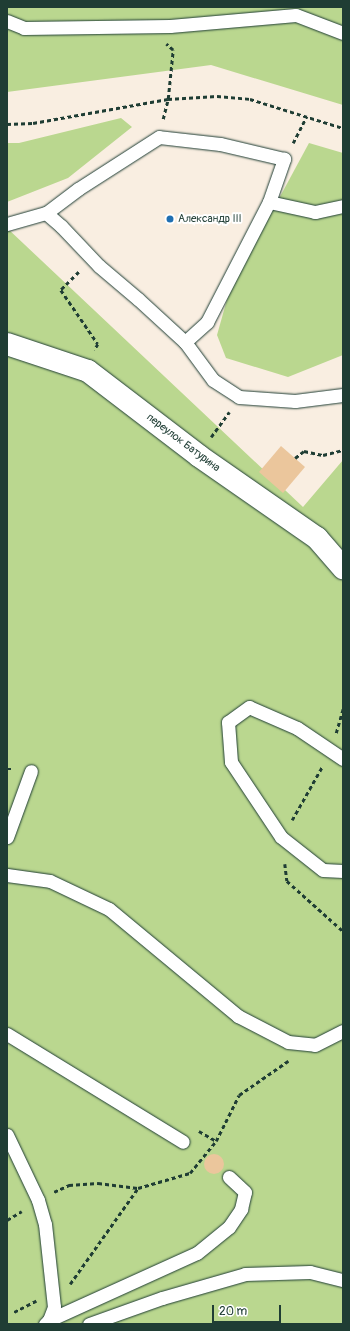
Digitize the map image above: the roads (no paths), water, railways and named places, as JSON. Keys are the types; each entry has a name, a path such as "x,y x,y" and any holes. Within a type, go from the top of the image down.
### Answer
{"street":[{"name":"переулок Батурина","path":"7,344 88,371 199,456 317,538 343,568"}],"lane":[{"path":"7,21 24,28 170,26 296,16 343,32"},
{"path":"7,224 46,213 78,189 159,137 220,144 284,159 269,202 207,322 184,342"},
{"path":"269,202 315,212 343,206"},
{"path":"46,213 61,226 91,258 184,342 213,380 240,397 295,401 343,395"},
{"path":"343,759 297,728 249,707 228,722 230,762 282,837 322,870 343,871"},
{"path":"7,837 31,771"},
{"path":"7,875 50,881 109,909 238,1016 288,1042 315,1044 343,1031"},
{"path":"7,1034 183,1142"},
{"path":"7,1135 38,1200 45,1224 54,1307 47,1322"},
{"path":"47,1322 197,1253 229,1228 241,1210 244,1192 229,1177"},
{"path":"89,1324 162,1298 245,1274 310,1272 343,1280"}],"place":[{"name":"Александр III","path":"170,219"}]}
